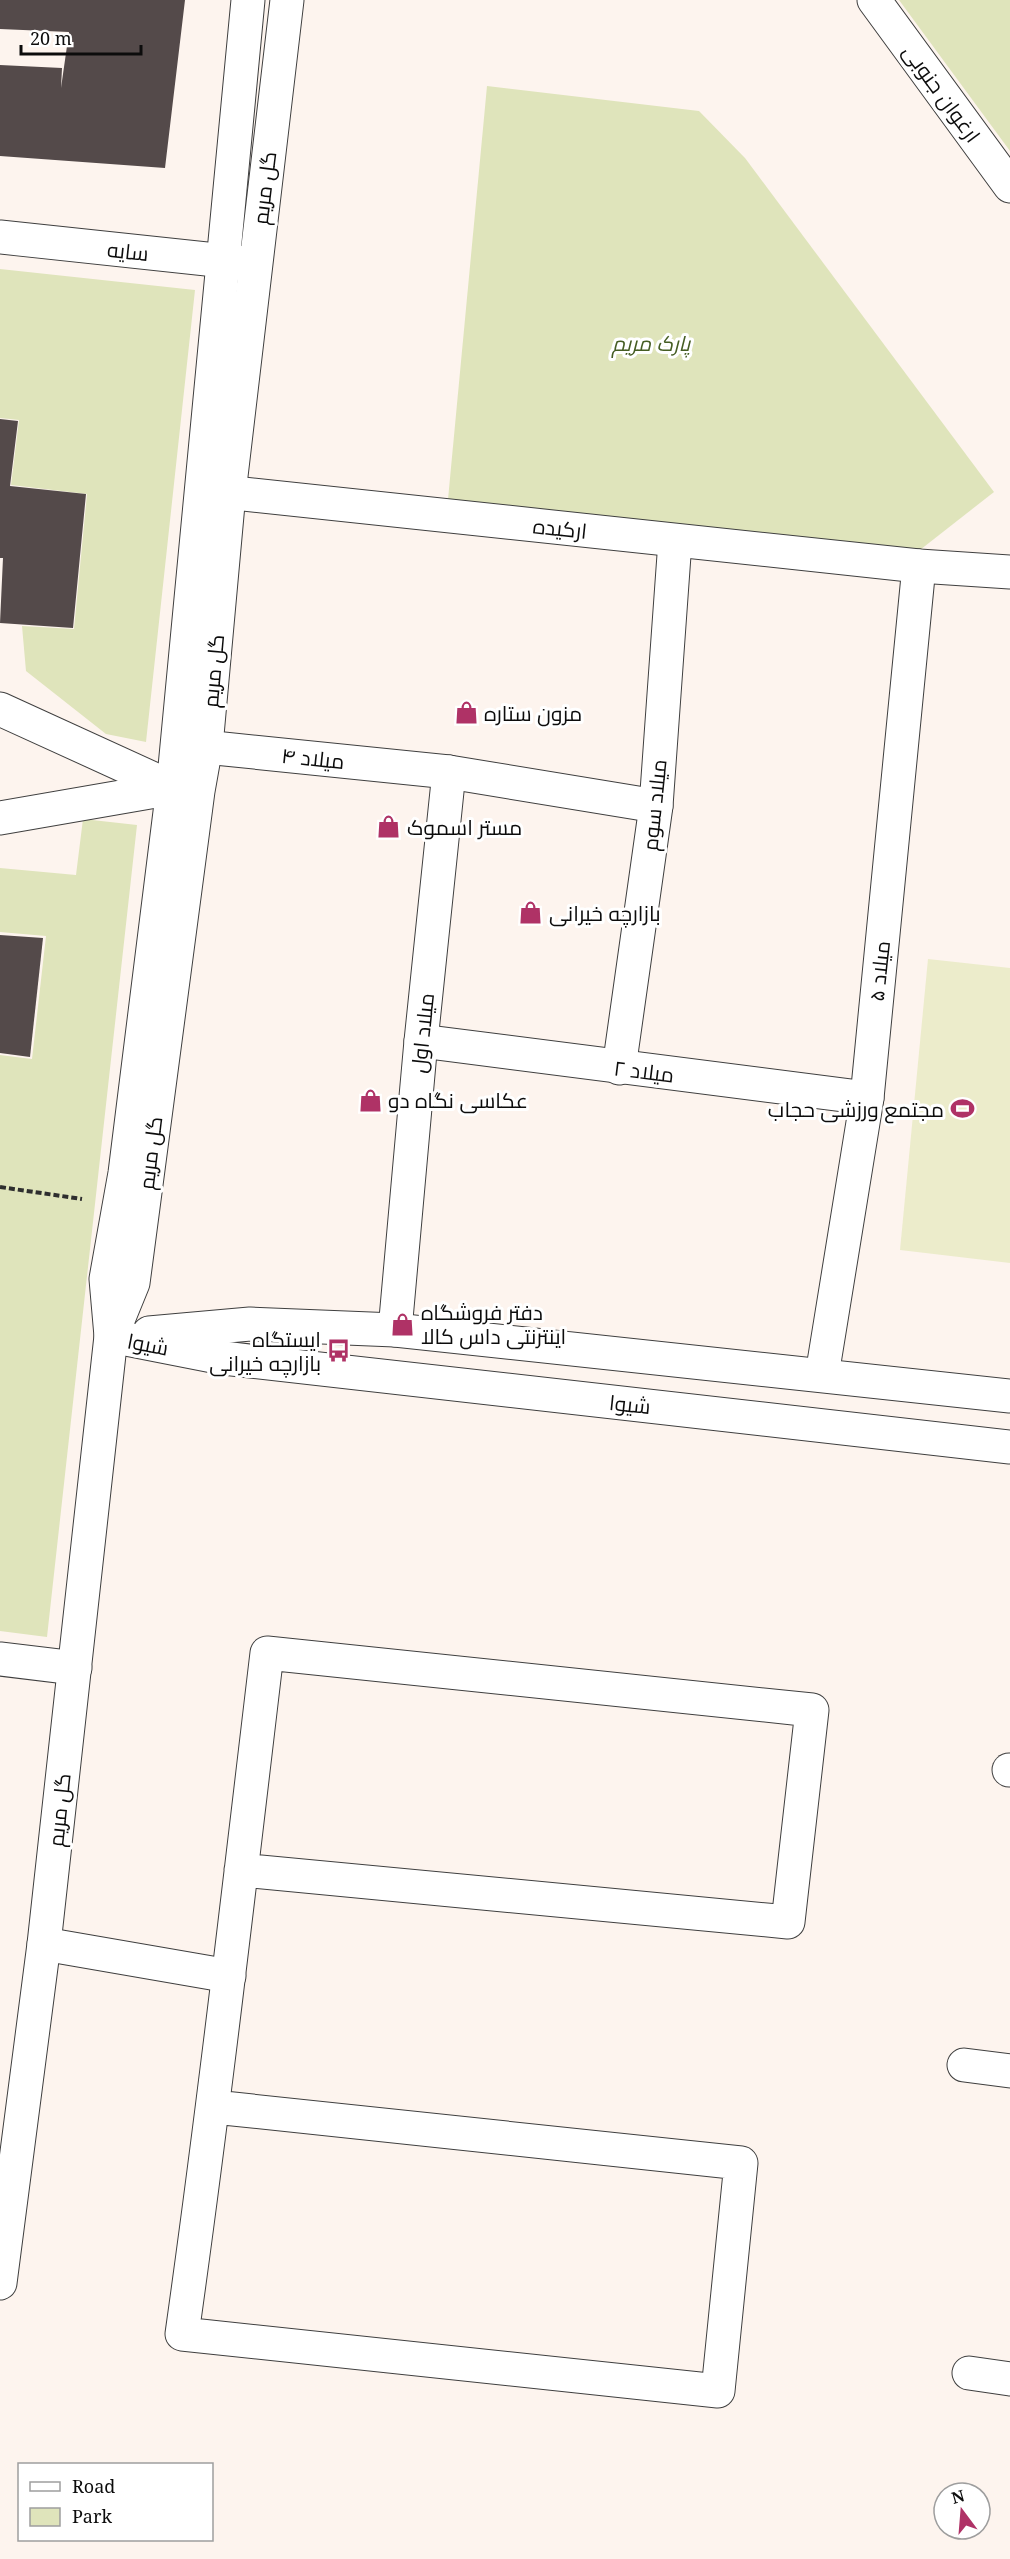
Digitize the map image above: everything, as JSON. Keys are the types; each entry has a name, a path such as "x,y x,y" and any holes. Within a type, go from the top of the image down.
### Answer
{"street":[{"name":"گل مریم","path":"0,2283 8,2140 44,1944 111,1336 106,1279 120,1204 192,745 215,491 223,261 248,0"},
{"name":"گل مریم","path":"215,491 255,264 286,0"},
{"name":"ارغوان جنوبی","path":"874,0 1010,186"},
{"name":"سایه","path":"0,237 255,264"},
{"name":"ارکیده","path":"215,491 919,566 1010,572"},
{"name":"میلاد سوم","path":"619,1068 656,807 675,540"},
{"name":"میلاد ۵","path":"822,1375 867,1098 919,566"},
{"path":"0,709 185,789"},
{"name":"میلاد ۴","path":"192,745 449,772 656,807"},
{"name":"میلاد اول","path":"395,1330 420,1041 449,772"},
{"name":"گل مریم","path":"111,1336 133,1283 185,789"},
{"path":"0,818 185,789"},
{"name":"میلاد ۲","path":"420,1041 867,1098"},
{"name":"شیوا","path":"111,1336 250,1324 395,1330 1010,1396"},
{"name":"شیوا","path":"111,1336 234,1360 1010,1447"},
{"path":"214,2107 741,2163 718,2391 182,2334 214,2107 241,1870 267,1653 812,1710 788,1922 241,1870"},
{"path":"0,1659 75,1668"},
{"path":"44,1944 229,1976"},
{"path":"964,2065 1010,2071"},
{"path":"969,2373 1010,2379"}],"path":[{"path":"0,1187 120,1204"}],"green space":[{"path":"899,0 1010,0 1010,151"},
{"name":"پارک مریم","path":"487,86 699,111 745,158 994,492 911,557 447,510"},
{"path":"0,269 195,290 146,742 106,734 26,671 22,626 74,629 87,494 11,485 19,420 0,418"},
{"path":"83,819 137,825 47,1637 0,1631 0,1055 32,1059 46,936 0,932 0,868 76,875"},
{"name":"مجتمع ورزشی حجاب","path":"928,959 1010,968 1010,1263 900,1250"}],"building":[{"path":"0,0 185,0 165,168 0,156 0,65 62,68 61,88 69,32 0,29"},
{"path":"0,419 18,421 10,486 86,494 73,628 0,623 3,558 0,558"},
{"path":"0,935 43,938 30,1057 0,1053"}],"place":[{"name":"مزون ستاره","path":"466,713"},
{"name":"مستر اسموک","path":"389,827"},
{"name":"بازارچه خیرانی","path":"531,913"},
{"name":"عکاسی نگاه دو","path":"370,1100"},
{"name":"مجتمع ورزشی حجاب","path":"962,1109"},
{"name":"دفتر فروشگاه اینترنتی داس کالا","path":"403,1324"},
{"name":"ایستگاه بازارچه خیرانی","path":"339,1351"}]}
